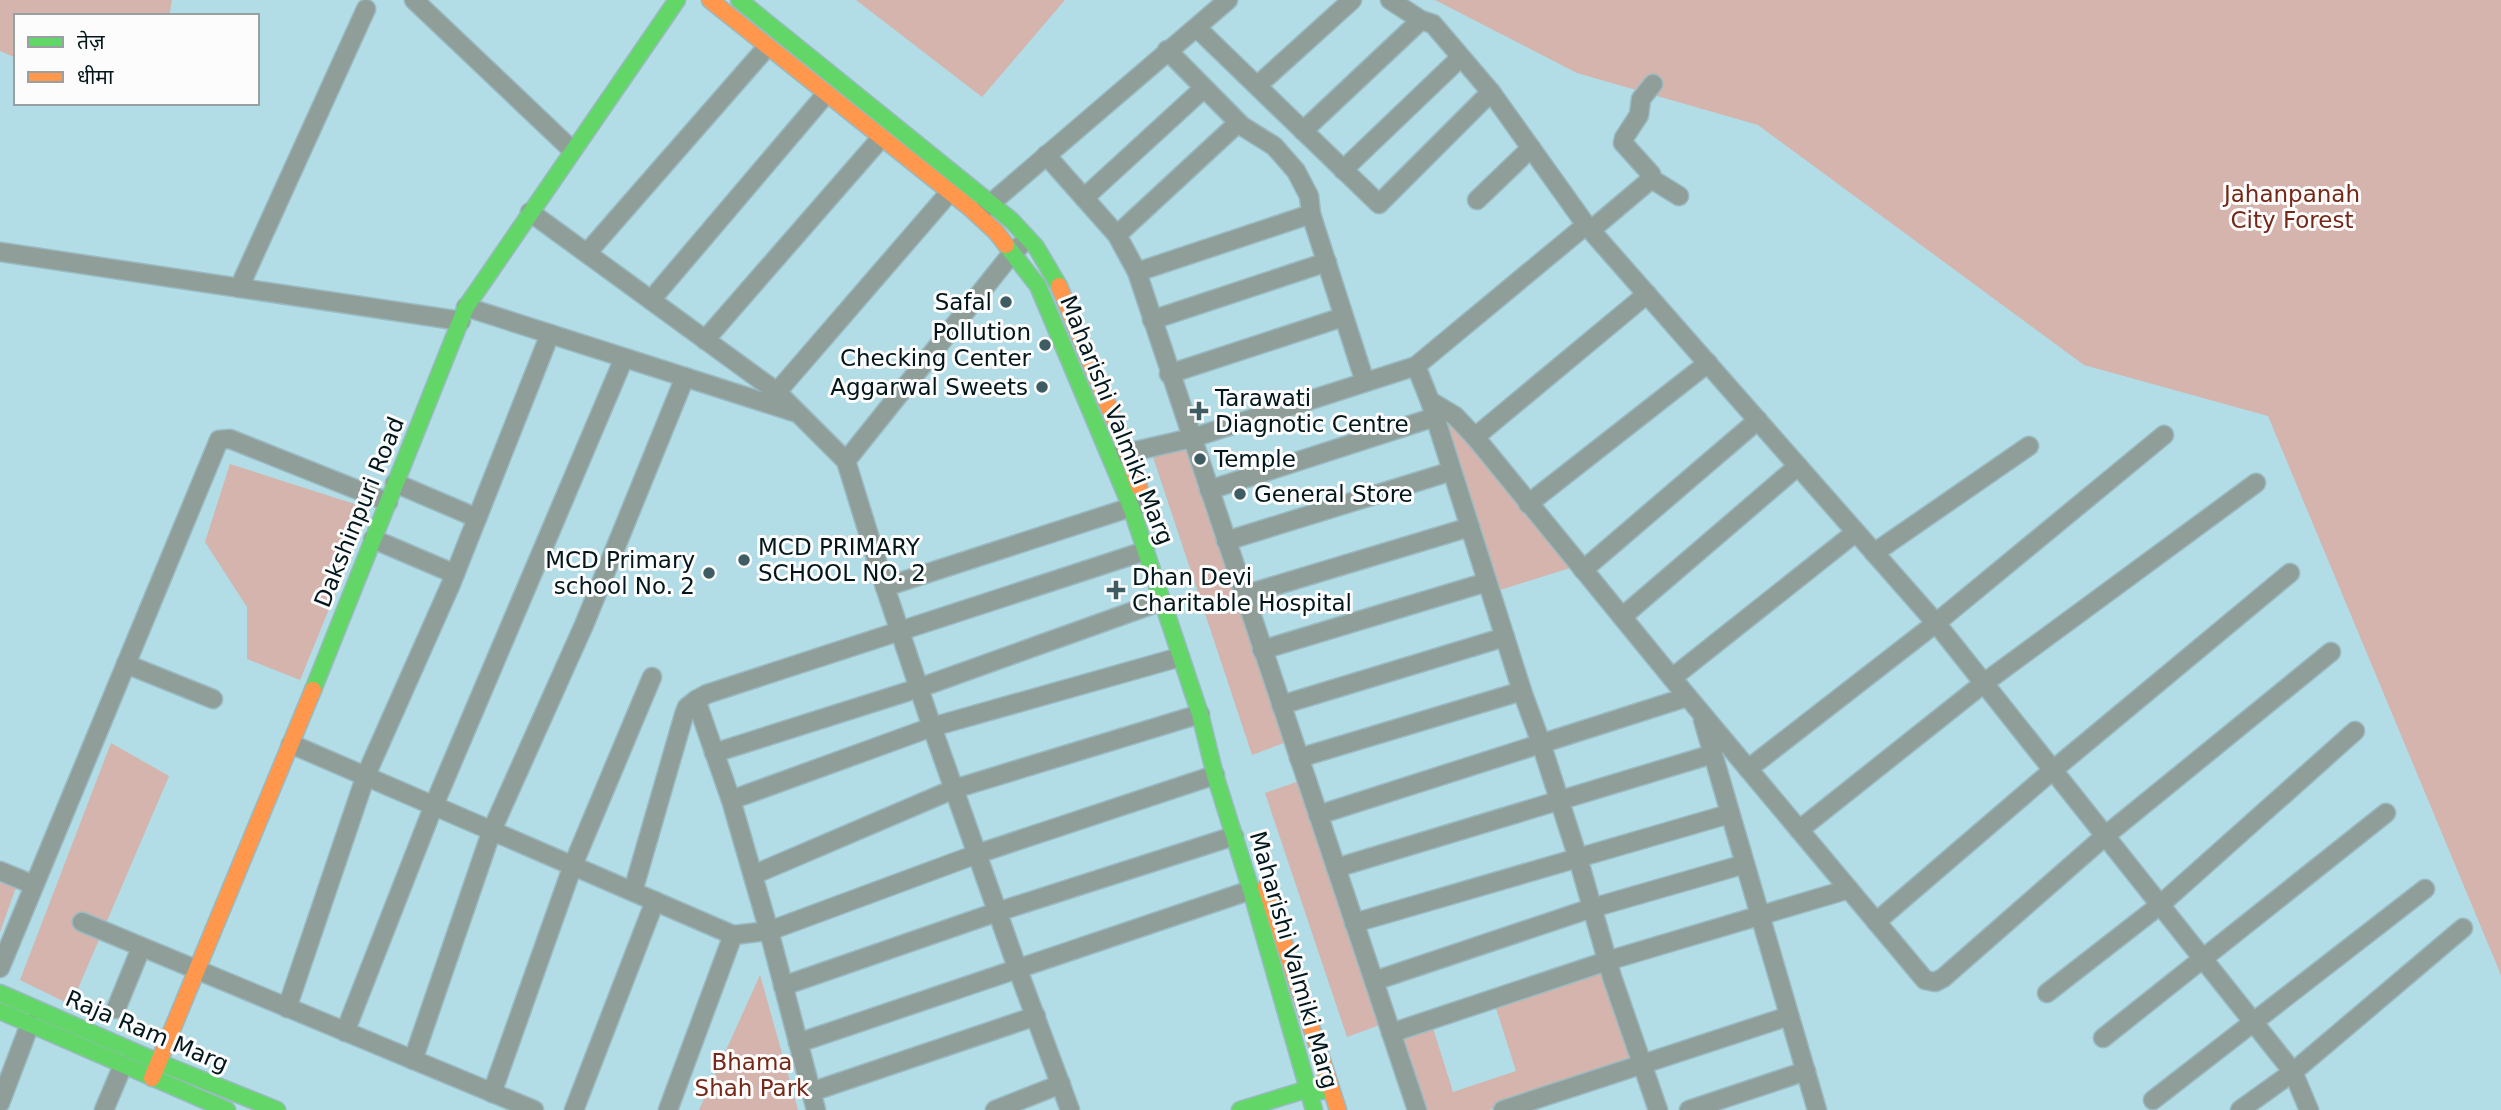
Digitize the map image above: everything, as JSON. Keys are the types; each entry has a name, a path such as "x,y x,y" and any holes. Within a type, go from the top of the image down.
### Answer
{"street":[{"path":"414,0 572,150"},
{"name":"Dakshinpuri Road","path":"152,1078 463,314 572,150 677,0"},
{"name":"Maharishi Valmiki Marg","path":"710,0 996,232 1038,286 1120,455"},
{"name":"Maharishi Valmiki Marg","path":"739,0 990,202 1029,240 1065,296 1338,1110"},
{"path":"978,216 990,202 1228,0"},
{"path":"1256,86 1352,0"},
{"path":"1390,0 1421,20 1433,24 1491,92 1589,227 1936,623 2293,1072 2309,1110"},
{"path":"239,288 366,9"},
{"path":"1304,131 1421,20"},
{"path":"1197,28 1379,204 1491,92"},
{"path":"587,253 767,47"},
{"path":"1167,50 1238,123 1274,146 1296,171 1309,196 1311,214 1365,382"},
{"path":"1343,170 1460,58"},
{"path":"1650,178 1651,174 1647,168 1623,143 1639,115 1641,99 1653,84"},
{"path":"1084,198 1204,88"},
{"path":"651,300 826,94"},
{"path":"1117,235 1238,123"},
{"path":"705,340 881,138"},
{"path":"1477,200 1531,148"},
{"path":"1046,155 1117,235 1137,272 1417,1110"},
{"path":"1650,178 1679,196"},
{"path":"1120,455 1192,438 1416,366 1650,178"},
{"path":"777,392 949,193"},
{"path":"530,212 777,392 846,461 932,727 1070,1110"},
{"path":"1137,272 1311,214"},
{"path":"846,461 1013,252 1029,240"},
{"path":"0,252 239,288 463,314 550,334 798,413"},
{"path":"1152,320 1327,262"},
{"path":"1475,437 1647,293"},
{"path":"1169,374 1343,317"},
{"path":"287,1009 366,775 455,574 550,334"},
{"path":"345,1032 434,805 624,358"},
{"path":"1528,504 1708,363"},
{"path":"1416,366 1433,409 1578,858 1607,961 1658,1110"},
{"path":"413,1060 492,830 584,625 685,377"},
{"path":"1209,490 1433,409 1455,416 1919,974 1925,980 1935,982 1943,978 2105,836 2331,652"},
{"path":"1583,570 1758,420"},
{"path":"1748,769 1936,623 2164,435"},
{"path":"0,968 219,440 230,439 388,502"},
{"path":"1874,553 2029,446"},
{"path":"1622,617 1798,466"},
{"path":"1226,541 1452,471"},
{"path":"395,483 477,518"},
{"path":"1799,830 1984,683 2256,483"},
{"path":"885,587 1137,505"},
{"name":"Maharishi Valmiki Marg","path":"1137,505 1146,551 1200,714 1215,775 1314,1110"},
{"path":"1244,595 1470,527"},
{"path":"1672,678 1856,532"},
{"path":"373,539 455,574"},
{"path":"633,891 684,716 688,707 696,700 1146,551"},
{"path":"1876,922 2053,770 2290,573"},
{"path":"1262,650 1487,582"},
{"path":"714,753 919,688 1162,601"},
{"path":"1281,705 1505,637"},
{"path":"731,800 932,727 1180,657"},
{"path":"126,664 213,699"},
{"path":"492,1093 573,865 652,677"},
{"path":"1299,758 1522,691"},
{"path":"1318,815 1687,696"},
{"path":"696,700 731,800 753,875 816,1110"},
{"path":"1700,712 1817,1110"},
{"path":"753,875 954,789 1200,714"},
{"path":"2047,993 2161,905 2354,731"},
{"path":"290,744 733,935 769,931 977,854 1215,775"},
{"path":"1336,868 1713,754"},
{"path":"2103,1038 2386,813"},
{"path":"1354,923 1729,814"},
{"path":"783,986 997,912 1234,835"},
{"path":"1374,981 1592,908 1745,864"},
{"path":"0,871 34,885"},
{"path":"1391,1033 1607,961 1849,889"},
{"path":"2153,1100 2425,889"},
{"path":"798,1044 1251,890"},
{"path":"575,1110 655,901"},
{"path":"82,922 534,1110"},
{"path":"2241,1110 2293,1072 2463,928"},
{"path":"668,1110 733,935"},
{"path":"116,1009 141,948"},
{"name":"Raja Ram Marg","path":"0,993 277,1110"},
{"name":"Raja Ram Marg","path":"0,1011 227,1110"},
{"path":"811,1092 1036,1016"},
{"path":"1503,1110 1790,1016"},
{"path":"0,1103 30,1024"},
{"path":"104,1110 122,1065"},
{"path":"1689,1110 1805,1071"},
{"path":"995,1110 1061,1084"},
{"path":"1240,1110 1308,1089 1332,1093"},
{"path":"1314,1110 1332,1093"}],"green space":[{"path":"0,0 172,0 169,14 14,14 14,57 0,51"},
{"path":"856,0 1065,0 982,97"},
{"name":"Jahanpanah City Forest","path":"1435,0 2501,0 2501,975 2268,416 2084,365 1758,125 1577,73"},
{"path":"1439,412 1452,420 1573,567 1497,591"},
{"path":"1189,442 1289,741 1252,755 1151,451"},
{"path":"230,464 370,509 300,680 247,659 247,607 205,542"},
{"path":"111,743 169,776 71,1005 20,980"},
{"path":"1302,780 1385,1023 1347,1037 1265,793"},
{"path":"0,872 19,879 0,932"},
{"path":"1605,965 1638,1061 1489,1110 1422,1110 1397,1036 1432,1025 1453,1092 1516,1071 1494,1002"},
{"name":"Bhama Shah Park","path":"760,975 798,1110 699,1110"}],"traffic: fast":[{"path":"313,690 466,307 677,0"},
{"path":"739,0 1011,220 1036,247 1059,286"},
{"path":"1006,245 1038,286 1131,507 1200,714 1215,775 1314,1110"},
{"path":"0,993 277,1110"},
{"path":"0,1011 227,1110"},
{"path":"1240,1110 1308,1089 1322,1091"}],"traffic: slow":[{"path":"710,0 970,208 1006,245"},
{"path":"1059,286 1139,487"},
{"path":"152,1078 313,690"},
{"path":"1266,887 1338,1110"}],"place":[{"name":"Safal","path":"1006,302"},
{"name":"Pollution Checking Center","path":"1045,345"},
{"name":"Aggarwal Sweets","path":"1042,387"},
{"name":"Tarawati Diagnotic Centre","path":"1199,411"},
{"name":"Temple","path":"1200,459"},
{"name":"General Store","path":"1240,494"},
{"name":"MCD PRIMARY SCHOOL NO. 2","path":"744,560"},
{"name":"MCD Primary school No. 2","path":"709,573"},
{"name":"Dhan Devi Charitable Hospital","path":"1116,590"}]}
